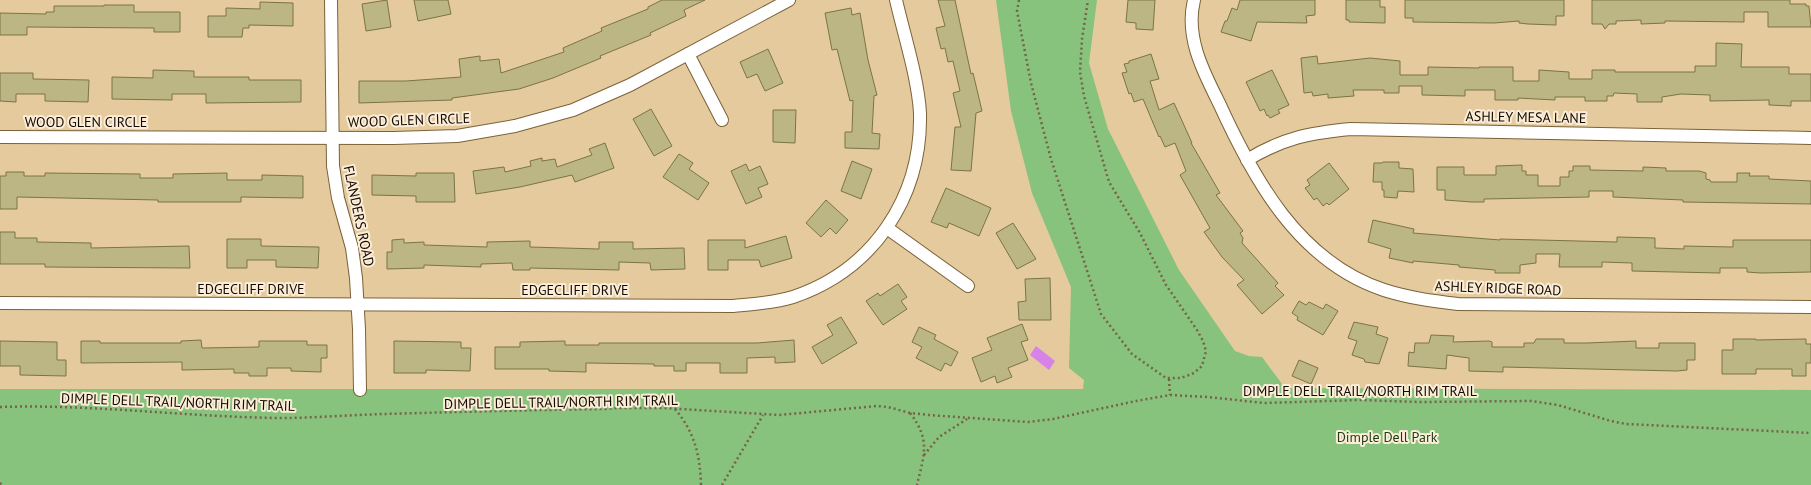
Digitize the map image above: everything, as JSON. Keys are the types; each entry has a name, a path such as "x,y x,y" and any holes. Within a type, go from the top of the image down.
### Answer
{"street":[{"name":"FLANDERS ROAD","path":"331,0 332,138 334,172 338,198 352,248 358,304 360,390"},
{"name":"WOOD GLEN CIRCLE","path":"0,137 332,138 457,136 515,126 573,110 630,85 790,0"},
{"name":"EDGECLIFF DRIVE","path":"0,303 733,306 762,303 792,297 820,286 845,271 868,252 887,228 903,200 914,170 920,140 920,111 916,83 896,0"},
{"name":"ASHLEY RIDGE ROAD","path":"1194,0 1190,26 1193,40 1207,79 1247,160 1277,209 1297,233 1321,255 1350,274 1383,290 1420,300 1458,304 1811,307"},
{"path":"688,54 722,120"},
{"name":"ASHLEY MESA LANE","path":"1247,160 1269,147 1295,138 1323,132 1351,129 1811,138"},
{"path":"887,228 968,286"}],"path":[{"path":"1019,0 1017,11 1030,83 1051,159 1101,314 1132,354 1158,374 1169,379 1181,378 1194,373 1202,366 1206,352 1203,340 1166,285 1140,233 1109,182 1084,96 1080,72 1082,39 1088,0"},
{"path":"1169,379 1170,395"},
{"name":"DIMPLE DELL TRAIL/NORTH RIM TRAIL","path":"0,407 35,406 136,409 223,416 281,418 616,408 675,409 779,415 888,406 910,413 968,419 1039,422 1170,395 1208,397 1264,403 1360,400 1420,402 1532,401 1558,405 1626,424 1811,433"},
{"path":"675,409 685,421 697,446 700,462 701,485"},
{"path":"910,413 922,429 925,442 916,485"},
{"path":"722,485 763,415"},
{"path":"923,455 939,437 968,419"}],"green space":[{"name":"Dimple Dell Park","path":"996,0 1097,0 1089,63 1108,129 1179,270 1235,351 1249,356 1262,357 1285,388 1811,390 1811,485 0,485 0,389 1083,389 1084,380 1069,368 1071,287 1032,193 1011,111"}],"shaded area":[{"path":"1036,346 1055,361 1049,370 1030,355"}],"building":[{"path":"387,0 391,27 366,31 362,4"},
{"path":"414,0 448,0 451,14 418,21"},
{"path":"662,0 705,0 684,10 686,16 650,33 651,35 600,56 601,58 553,78 519,89 452,98 452,100 359,103 359,81 406,81 461,77 459,59 480,56 480,61 499,59 501,73 564,52 563,48 602,31 601,28 648,9 648,7"},
{"path":"938,0 955,0 971,74 973,73 982,111 976,113 971,171 951,170 955,127 961,127 953,93 960,91 953,61 948,62 945,48 941,49 936,28 945,26"},
{"path":"1128,0 1155,0 1153,30 1136,29 1136,23 1126,22"},
{"path":"1240,0 1315,0 1315,15 1306,16 1307,23 1257,22 1251,41 1221,32 1232,8 1237,10"},
{"path":"1346,0 1380,0 1380,7 1385,7 1385,23 1349,22 1349,20 1346,20"},
{"path":"1405,0 1564,0 1564,16 1556,16 1556,25 1528,24 1519,23 1519,21 1494,23 1413,22 1413,18 1405,18"},
{"path":"1592,0 1790,0 1790,4 1806,4 1806,6 1809,6 1811,27 1768,27 1768,12 1744,12 1744,22 1665,21 1665,23 1641,24 1641,20 1616,21 1616,24 1609,24 1605,29 1602,24 1592,24"},
{"path":"260,2 293,3 293,26 249,25 249,28 243,28 242,37 208,37 208,16 226,16 226,8 260,9"},
{"path":"134,5 134,12 180,12 180,32 154,32 154,28 27,27 27,35 0,35 0,13 46,14 46,12 54,12 54,6"},
{"path":"851,8 852,15 860,13 868,60 877,95 874,96 872,133 880,134 879,149 845,148 845,132 852,132 853,100 850,101 837,49 832,50 825,13"},
{"path":"1716,43 1742,44 1741,67 1789,67 1789,74 1811,74 1811,101 1791,101 1791,106 1769,105 1769,100 1710,101 1710,95 1681,94 1662,97 1662,102 1637,102 1637,94 1614,93 1613,96 1607,96 1607,101 1585,101 1585,97 1555,97 1555,100 1518,98 1518,100 1495,100 1495,90 1465,90 1465,96 1422,95 1422,86 1399,86 1399,93 1384,93 1384,90 1353,90 1354,96 1328,98 1328,94 1313,96 1312,92 1304,93 1301,58 1317,56 1318,64 1370,58 1400,61 1400,75 1428,75 1428,67 1513,67 1513,81 1539,81 1539,70 1569,72 1569,79 1592,79 1592,70 1615,70 1615,72 1695,72 1695,66 1716,66"},
{"path":"768,49 783,83 765,91 757,74 747,78 740,62"},
{"path":"1151,54 1159,79 1150,81 1159,110 1174,103 1191,143 1220,193 1216,195 1243,231 1240,233 1243,238 1242,243 1278,283 1275,286 1284,295 1262,314 1237,285 1244,280 1222,257 1204,232 1210,228 1180,175 1186,171 1175,143 1165,147 1160,136 1159,137 1143,99 1134,102 1131,93 1129,94 1122,73 1127,72 1124,64"},
{"path":"153,70 194,71 194,77 249,77 249,80 301,80 301,102 206,103 206,94 172,94 172,100 112,99 112,77 153,78"},
{"path":"1272,70 1289,105 1278,110 1280,113 1270,118 1268,115 1267,116 1264,109 1260,111 1246,82"},
{"path":"0,73 33,73 33,79 89,80 88,102 45,101 45,94 16,94 16,102 0,101"},
{"path":"651,109 672,146 654,156 633,119"},
{"path":"773,110 796,110 795,143 773,142"},
{"path":"605,143 614,168 575,182 572,175 520,187 476,194 473,171 504,167 505,172 531,166 530,161 542,158 542,161 555,159 557,167 592,155 589,149"},
{"path":"679,154 693,163 689,169 709,183 698,200 663,177"},
{"path":"852,161 872,169 861,199 841,191"},
{"path":"1399,162 1399,168 1413,169 1414,192 1398,191 1397,198 1384,197 1382,182 1373,182 1374,163"},
{"path":"1329,163 1349,189 1329,205 1327,203 1323,206 1317,198 1314,200 1305,188 1310,185 1307,180"},
{"path":"746,164 749,171 760,166 768,184 758,188 762,197 746,204 731,171"},
{"path":"1522,165 1522,171 1526,171 1526,175 1538,175 1538,186 1560,186 1560,177 1569,177 1569,171 1573,171 1573,166 1590,166 1590,170 1643,171 1643,167 1666,168 1666,171 1699,171 1706,173 1706,179 1710,180 1711,182 1737,182 1737,173 1750,173 1749,176 1769,176 1769,179 1811,181 1811,204 1683,202 1683,200 1613,197 1613,191 1589,191 1589,197 1484,199 1484,202 1472,202 1445,200 1445,190 1437,190 1437,167 1464,167 1464,175 1496,175 1496,166"},
{"path":"6,172 24,172 24,176 45,176 45,173 140,174 140,178 173,178 173,174 227,173 227,180 262,180 262,175 303,176 303,198 241,197 241,202 158,202 158,200 17,197 17,209 0,209 0,176 6,176"},
{"path":"416,173 454,173 455,202 416,202 416,196 372,195 372,175 416,176"},
{"path":"946,188 991,208 979,236 949,223 947,228 931,222"},
{"path":"826,200 848,220 836,234 830,228 821,237 806,223"},
{"path":"1373,220 1414,229 1413,233 1500,240 1617,242 1617,237 1655,238 1655,248 1684,249 1684,246 1733,247 1733,240 1811,240 1811,272 1761,273 1747,272 1747,268 1720,268 1720,273 1632,271 1632,263 1602,262 1602,267 1559,267 1560,254 1536,254 1536,263 1520,265 1520,273 1495,273 1495,270 1413,261 1413,263 1389,258 1391,249 1368,242"},
{"path":"1013,223 1036,259 1017,269 996,233"},
{"path":"0,232 15,232 15,238 37,238 37,242 91,243 91,248 189,246 190,268 45,267 45,264 0,264"},
{"path":"786,236 792,258 761,267 759,260 728,260 728,270 708,270 708,240 745,240 745,248"},
{"path":"227,239 261,239 261,246 319,247 318,268 276,267 276,260 247,260 247,268 227,268"},
{"path":"404,239 404,243 424,242 424,245 487,247 487,242 530,241 530,247 599,249 599,242 633,242 633,249 684,248 685,269 651,270 650,263 619,262 619,270 530,268 530,270 513,270 512,263 481,264 481,267 424,265 424,268 387,269 387,252 392,252 392,240"},
{"path":"1050,278 1051,320 1019,320 1018,302 1026,301 1025,279"},
{"path":"898,284 907,297 901,301 907,309 883,325 866,301 878,293 880,296"},
{"path":"1299,301 1306,305 1309,302 1323,309 1326,304 1338,311 1323,335 1297,320 1298,317 1292,313"},
{"path":"841,317 857,343 822,364 812,347 833,335 827,325"},
{"path":"1354,322 1378,327 1376,334 1388,338 1379,364 1365,362 1364,359 1352,355 1357,341 1348,338"},
{"path":"1022,324 1028,340 1021,342 1028,360 1008,368 1012,377 997,383 995,376 981,382 972,358 992,350 987,338"},
{"path":"919,327 936,335 934,339 958,352 951,366 945,363 941,371 916,358 922,347 912,342"},
{"path":"1431,335 1454,336 1453,342 1489,341 1492,342 1492,347 1524,347 1524,343 1534,343 1536,339 1564,339 1564,343 1636,341 1636,348 1659,348 1659,343 1695,343 1695,360 1687,360 1687,370 1677,371 1503,367 1503,372 1469,371 1469,358 1447,355 1446,369 1408,366 1409,352 1414,353 1415,343 1429,343"},
{"path":"1733,339 1806,339 1806,344 1811,344 1811,363 1806,363 1806,376 1792,376 1792,369 1756,369 1756,374 1722,374 1722,350 1733,350"},
{"path":"201,340 202,348 259,347 259,341 307,341 307,345 327,345 327,358 321,358 321,372 291,371 291,368 267,368 267,376 249,376 249,373 234,373 234,369 182,370 182,362 81,363 81,341 100,341 100,343 181,343 181,341"},
{"path":"794,340 795,362 775,363 775,357 747,358 747,373 720,373 720,363 686,363 686,371 674,371 674,366 654,366 654,364 586,363 586,372 549,371 549,369 495,369 495,347 520,347 520,342 565,341 565,345 599,345 599,343 757,343"},
{"path":"0,341 57,342 57,360 66,360 66,376 20,375 20,366 0,366"},
{"path":"394,341 461,342 461,348 471,348 470,371 426,370 426,373 394,373"},
{"path":"1299,360 1318,368 1311,384 1292,376"}]}
